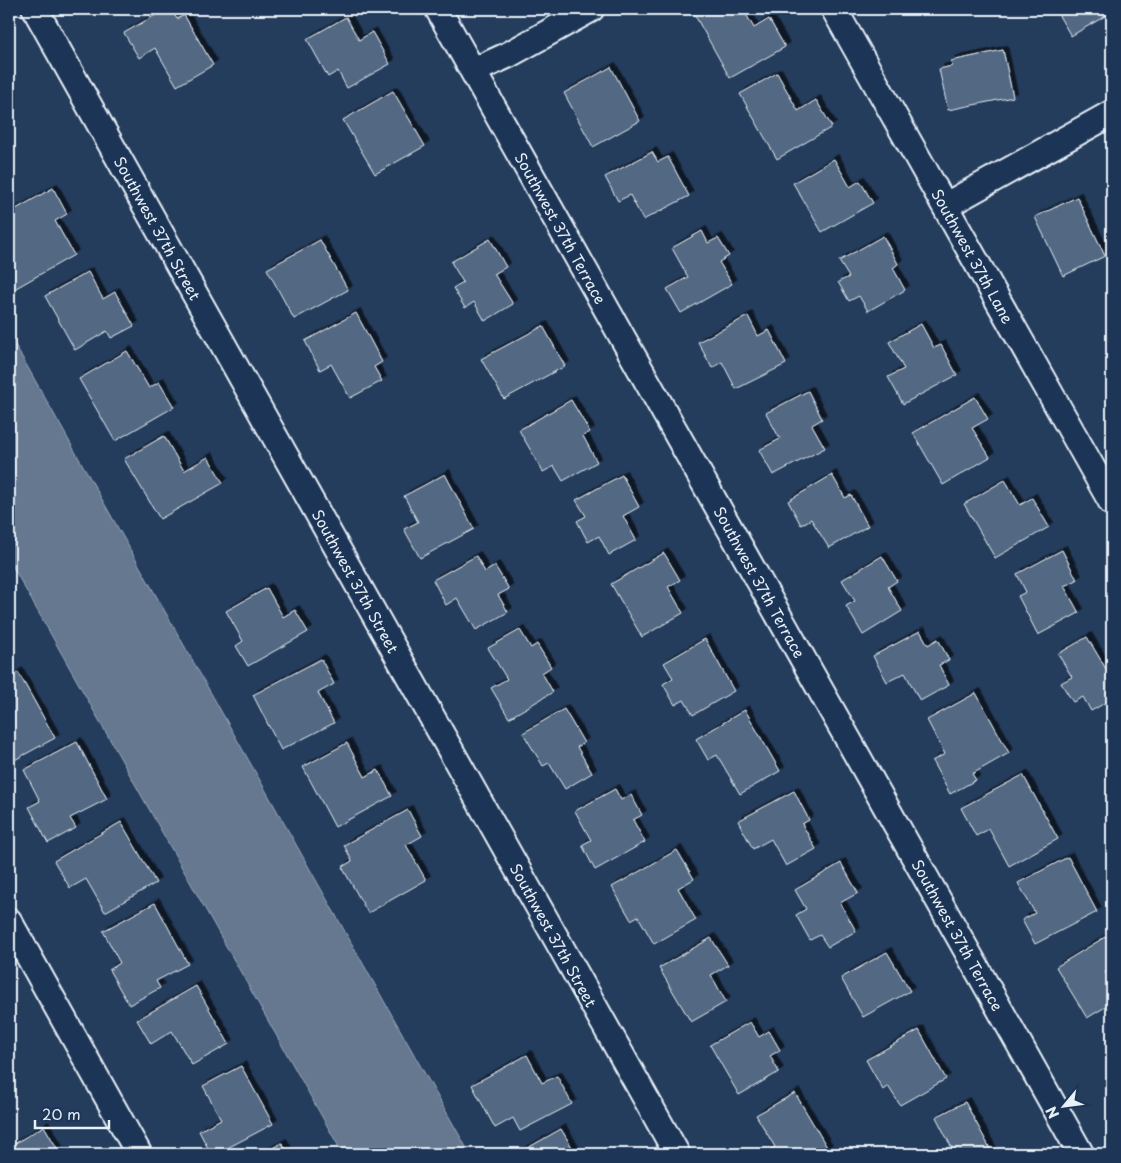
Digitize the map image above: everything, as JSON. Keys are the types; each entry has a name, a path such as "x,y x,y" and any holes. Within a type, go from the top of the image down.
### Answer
{"street":[{"name":"Southwest 37th Street","path":"35,9 677,1154"},
{"name":"Southwest 37th Terrace","path":"438,9 1081,1154"},
{"path":"473,71 508,55 591,9"},
{"name":"Southwest 37th Lane","path":"834,9 1112,503"},
{"path":"945,206 1112,113"},
{"path":"9,921 139,1154"}],"water":[{"path":"9,334 470,1154 343,1154 9,560"}],"building":[{"path":"166,9 171,9 177,19 184,15 213,65 177,86 155,48 139,58 124,33"},
{"path":"698,9 743,9 754,28 769,19 785,47 730,78 693,12"},
{"path":"1055,9 1112,9 1112,12 1071,36"},
{"path":"346,17 359,40 372,32 390,64 347,88 338,71 328,77 307,39"},
{"path":"1003,50 1013,97 948,110 939,69 952,66 951,61"},
{"path":"611,67 640,121 593,147 564,93"},
{"path":"777,73 798,111 816,100 832,127 777,159 740,94"},
{"path":"393,91 425,146 375,174 343,120"},
{"path":"652,152 658,162 668,157 689,196 643,220 630,195 618,201 605,177"},
{"path":"834,159 850,187 860,181 873,203 822,232 793,183"},
{"path":"53,188 67,214 55,221 74,255 9,292 9,213"},
{"path":"1077,197 1105,256 1063,276 1035,217"},
{"path":"702,231 708,243 718,238 729,256 719,262 732,284 681,313 667,289 688,277 672,248"},
{"path":"883,236 898,264 893,268 905,290 868,311 859,296 849,301 838,282 849,277 839,261"},
{"path":"490,239 506,267 494,274 513,304 485,321 474,302 465,308 453,288 463,282 451,262"},
{"path":"320,240 348,290 294,319 267,269"},
{"path":"88,272 103,299 115,292 134,326 111,338 107,331 75,350 45,296"},
{"path":"356,313 382,362 374,367 382,381 350,398 331,364 320,370 305,341"},
{"path":"748,316 758,336 769,330 786,364 736,389 722,362 712,368 698,342"},
{"path":"921,324 934,348 941,345 957,375 903,404 888,377 904,369 889,342"},
{"path":"543,326 565,366 504,399 481,359"},
{"path":"127,351 149,388 159,382 174,407 115,441 79,379"},
{"path":"808,391 822,419 812,425 825,448 773,475 759,450 780,439 766,413"},
{"path":"975,397 988,419 972,428 990,457 943,485 913,433"},
{"path":"571,400 590,432 583,436 597,462 563,481 554,466 543,472 519,430"},
{"path":"164,436 184,471 208,457 223,483 160,519 124,459"},
{"path":"445,474 474,529 420,558 404,529 418,522 404,496"},
{"path":"622,475 639,507 623,516 636,540 609,555 599,536 588,542 577,521 586,516 576,500"},
{"path":"832,475 845,498 851,495 868,526 829,548 811,519 801,525 788,501"},
{"path":"1005,480 1020,505 1032,498 1049,527 995,558 964,504"},
{"path":"1062,550 1077,580 1064,586 1079,613 1038,635 1018,596 1026,592 1017,574"},
{"path":"664,553 680,580 668,587 683,613 642,637 611,584"},
{"path":"476,556 485,572 495,566 509,589 498,595 508,612 476,630 457,598 446,605 433,580"},
{"path":"882,556 897,581 888,587 902,611 863,635 846,606 855,601 842,580"},
{"path":"267,588 283,617 295,610 308,632 248,666 236,646 243,641 226,611"},
{"path":"520,630 531,648 537,644 551,667 542,673 553,692 509,718 491,688 507,679 488,648"},
{"path":"920,631 928,645 938,639 949,660 939,665 949,685 920,701 905,673 887,682 873,656"},
{"path":"1087,637 1106,669 1112,666 1112,699 1091,711 1083,697 1073,702 1061,683 1072,677 1058,654"},
{"path":"705,639 734,691 693,715 684,700 675,705 663,684 673,678 664,663"},
{"path":"321,659 334,684 318,693 334,723 281,750 253,695"},
{"path":"18,672 55,738 9,763 9,678"},
{"path":"976,693 1009,753 972,774 976,780 950,794 932,761 945,754 927,720"},
{"path":"564,709 584,743 577,747 592,773 565,789 549,763 543,766 523,733"},
{"path":"745,710 780,771 740,794 717,755 708,760 696,739"},
{"path":"77,742 107,799 70,818 76,828 48,843 29,807 40,801 24,770"},
{"path":"347,743 365,777 378,770 392,796 335,827 303,767"},
{"path":"1023,775 1058,839 1009,866 989,829 976,836 961,808"},
{"path":"615,789 621,800 631,795 642,815 633,820 645,842 595,870 582,845 591,840 575,811"},
{"path":"794,791 809,820 802,824 816,849 786,866 771,839 753,849 738,821"},
{"path":"408,810 422,836 406,845 426,880 368,913 342,867 352,861 344,845"},
{"path":"121,822 156,883 105,912 86,879 70,888 54,861"},
{"path":"677,850 694,879 678,888 696,920 654,944 638,916 631,920 612,887"},
{"path":"1068,857 1097,912 1035,944 1022,920 1035,913 1018,883"},
{"path":"841,863 858,893 840,903 856,931 828,947 820,935 810,940 796,915 806,909 795,890"},
{"path":"155,903 188,964 156,981 160,988 129,1005 109,970 120,963 103,931"},
{"path":"1105,937 1112,949 1112,968 1105,972 1112,985 1112,1003 1087,1018 1056,967"},
{"path":"711,938 728,965 711,975 726,1002 691,1022 659,968"},
{"path":"887,952 910,991 863,1017 841,978"},
{"path":"196,986 229,1044 192,1065 172,1031 151,1044 137,1020"},
{"path":"750,1022 759,1037 769,1031 780,1050 770,1056 779,1072 739,1095 710,1045"},
{"path":"919,1030 946,1079 900,1105 888,1086 883,1090 866,1060"},
{"path":"527,1055 542,1083 557,1076 572,1104 520,1131 513,1118 495,1128 472,1085"},
{"path":"241,1066 273,1124 216,1154 211,1154 199,1131 221,1119 203,1086"},
{"path":"795,1093 828,1149 818,1154 762,1154 775,1147 756,1115"},
{"path":"965,1102 993,1154 955,1154 936,1117"},
{"path":"44,1126 58,1150 50,1154 9,1154 9,1147"},
{"path":"561,1129 576,1154 517,1154"},
{"path":"282,1143 288,1154 261,1154"}]}
